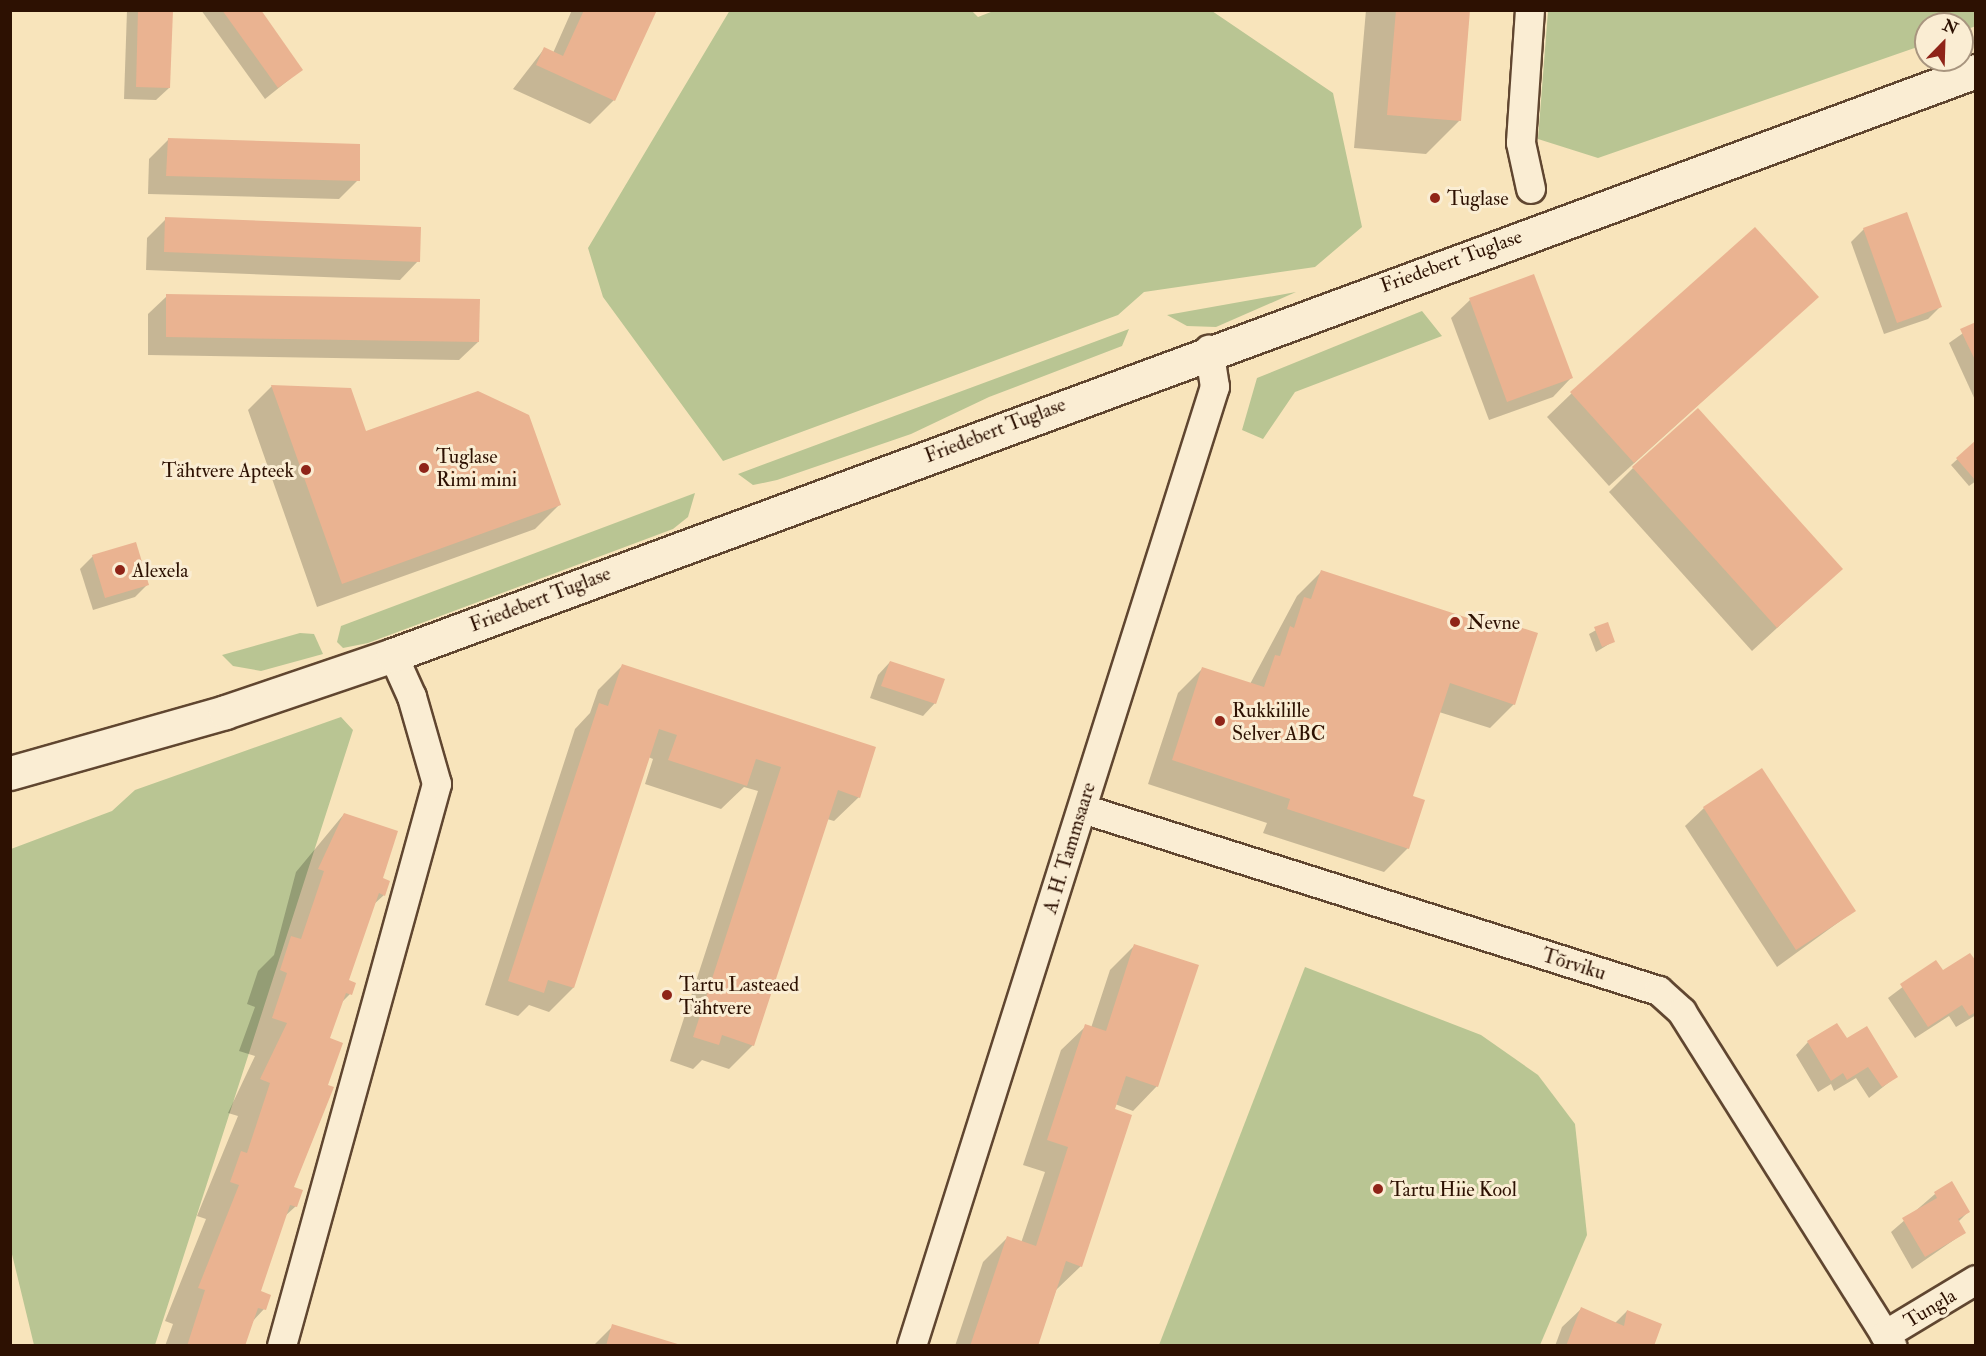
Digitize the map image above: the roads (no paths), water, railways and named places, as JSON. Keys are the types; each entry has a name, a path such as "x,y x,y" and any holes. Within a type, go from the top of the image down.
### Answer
{"street":[{"path":"1530,10 1521,143 1531,189"},
{"name":"Friedebert Tuglase","path":"10,773 225,712 393,655 1209,349 1976,70"},
{"name":"A. H. Tammsaare","path":"912,1346 1215,387 1209,349"},
{"path":"282,1346 437,784 412,697 393,655"},
{"name":"Tõrviku","path":"1083,808 1659,991 1682,1012 1888,1340"},
{"name":"Tungla","path":"1888,1340 1976,1281"}],"place":[{"name":"Tuglase","path":"1435,198"},
{"name":"Tuglase Rimi mini","path":"424,468"},
{"name":"Tähtvere Apteek","path":"306,470"},
{"name":"Alexela","path":"120,570"},
{"name":"Nevne","path":"1455,622"},
{"name":"Rukkilille Selver ABC","path":"1220,721"},
{"name":"Tartu Lasteaed Tähtvere","path":"667,995"},
{"name":"Tartu Hiie Kool","path":"1378,1189"}]}
